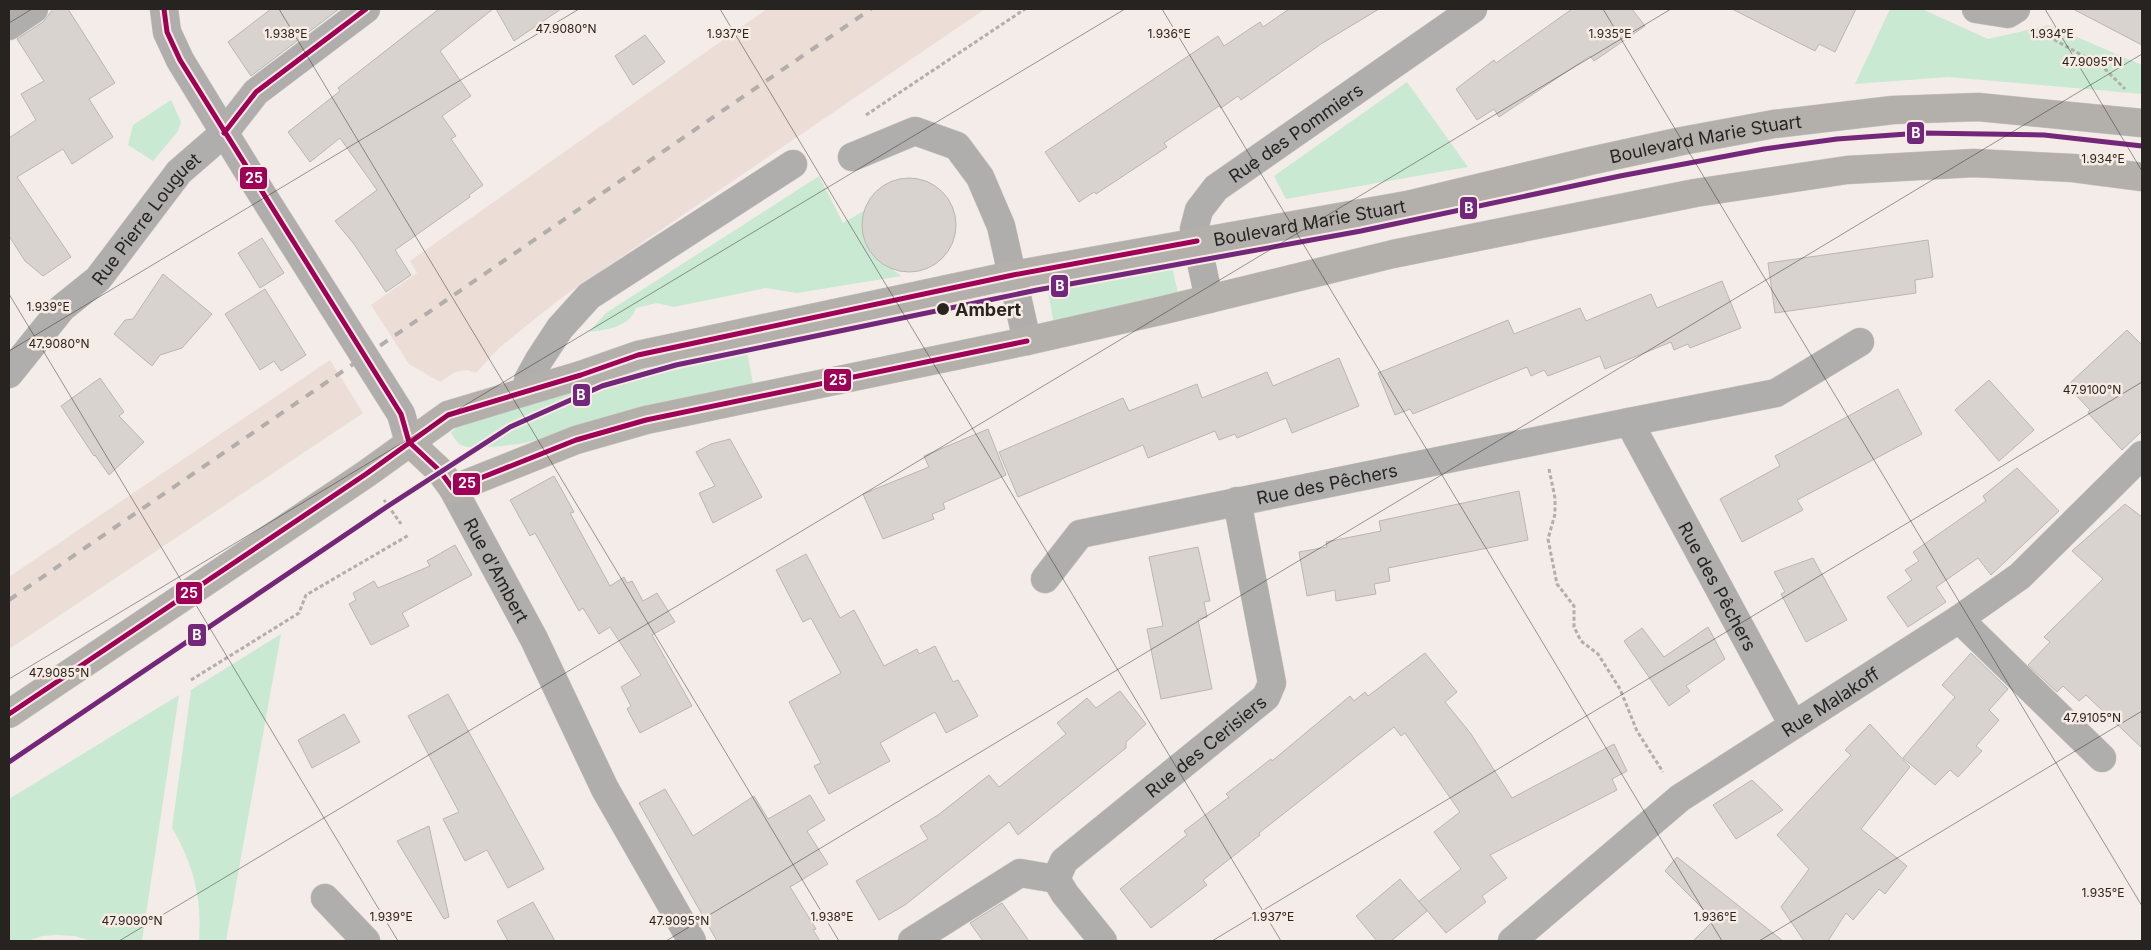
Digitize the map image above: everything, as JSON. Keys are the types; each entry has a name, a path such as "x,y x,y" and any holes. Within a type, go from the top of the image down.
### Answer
{"main road":[{"name":"Boulevard Marie Stuart","path":"9,714 366,474 448,415 638,355 1013,275 1407,205 1590,161 1774,124 1893,110 1978,107 2142,123"},
{"path":"453,489 576,440 646,420 1027,341 1393,254 1666,199 1847,170 1974,163 2074,168 2142,177"},
{"name":"Rue d'Ambert","path":"408,442 440,471 453,489"}],"street":[{"path":"9,26 34,9"},
{"path":"164,9 166,32 180,60 401,414 408,442"},
{"name":"Rue Pierre Louguet","path":"9,374 62,308 98,279 179,172 224,133 256,92 366,9"},
{"name":"Rue des Pommiers","path":"1209,299 1194,229 1199,210 1216,188 1474,9"},
{"path":"1976,9 2012,11"},
{"path":"852,157 914,131 957,146 983,186 1000,226 1027,341"},
{"path":"529,390 528,380 544,352 560,328 590,296 793,164"},
{"name":"Rue des Pêchers","path":"1046,578 1080,534 1776,393 1860,342"},
{"name":"Rue des Pêchers","path":"1629,422 1793,725"},
{"name":"Rue Malakoff","path":"1512,941 1680,798 1959,619 2020,576 2142,455"},
{"name":"Rue d'Ambert","path":"453,489 534,639 605,789 692,941"},
{"name":"Rue des Cerisiers","path":"1056,879 1064,862 1266,697 1272,683 1237,501"},
{"path":"1959,619 2102,758"},
{"path":"912,941 1020,873 1056,879 1065,894 1103,941"},
{"path":"325,898 366,941"}],"path":[{"path":"859,120 1025,9"},
{"path":"2012,11 2104,67 2129,93"},
{"path":"1539,440 1556,498 1555,514 1548,539 1557,584 1574,606 1574,627 1581,641 1598,654 1620,689 1637,731 1680,798"},
{"path":"382,498 401,524"},
{"path":"191,680 299,613 306,595 409,536"}],"shaded area":[{"path":"767,9 985,9 561,298 500,347 476,373 467,370 455,372 440,382 409,364 371,305 417,273 410,261"},
{"path":"330,360 363,413 9,649 9,577"}],"green space":[{"path":"1890,9 1922,9 1988,39 2049,25 2142,65 2142,94 1948,77 1855,84"},
{"path":"1407,82 1468,167 1286,199 1274,176"},
{"path":"171,100 181,122 178,131 153,161 128,145 133,125"},
{"path":"819,176 843,223 865,210 863,225 867,246 876,258 901,276 797,293 766,288 674,307 657,303 636,308 633,315 623,324 589,332 606,313"},
{"path":"1170,257 1179,298 1054,325 1046,280"},
{"path":"745,342 754,389 520,444 481,448 466,447 459,444 451,433 458,425 632,369"},
{"path":"281,634 226,941 199,941 199,911 195,883 186,855 172,828 191,690"},
{"path":"179,695 142,941 91,941 75,936 57,935 42,936 28,941 9,941 9,799"}],"building":[{"path":"53,9 68,9 115,83 89,99 113,137 72,164 63,149 17,177 71,257 43,276 25,261 9,236 9,138 36,120 21,94 44,81 17,39 43,22"},
{"path":"271,9 339,9 251,76 228,42"},
{"path":"439,9 493,9 440,51 471,96 442,116 456,136 451,139 483,185 469,195 470,197 395,250 411,275 386,292 354,244 335,221 377,190 340,138 310,162 288,132 340,91 338,88"},
{"path":"496,9 561,9 514,41"},
{"path":"1289,9 1379,9 1321,44 1241,100 1238,96 1221,108 1219,106 1164,143 1167,147 1096,194 1094,192 1079,202 1045,152 1218,36 1224,46 1260,22 1263,27"},
{"path":"1572,9 1632,9 1645,26 1594,61 1590,56 1499,117 1494,109 1477,120 1456,89 1494,60 1496,63"},
{"path":"1732,9 1856,9 1835,52 1819,44 1815,51"},
{"path":"2073,9 2142,9 2142,45"},
{"path":"645,35 665,62 633,85 615,56"},
{"path":"909,178 927,182 942,192 952,207 956,225 952,243 942,258 927,268 909,272 891,268 876,258 866,243 862,225 866,207 876,192 891,182"},
{"path":"262,238 284,273 260,288 238,253"},
{"path":"1928,240 1933,277 1915,280 1916,293 1775,313 1768,263"},
{"path":"163,274 212,314 182,348 160,355 152,366 114,334 125,320 133,319"},
{"path":"1722,281 1741,328 1690,348 1688,344 1674,350 1671,342 1605,369 1600,356 1548,376 1544,370 1531,376 1527,367 1413,414 1410,409 1395,415 1378,373 1508,320 1514,334 1580,308 1586,321 1651,294 1657,308"},
{"path":"265,289 306,355 281,371 274,361 260,370 225,314"},
{"path":"2127,330 2142,345 2142,431 2122,450 2088,413 2090,410 2072,391 2075,388 2070,383"},
{"path":"1339,358 1359,406 1292,433 1286,418 1237,438 1235,434 1219,440 1215,431 1148,458 1143,445 1018,497 999,452 1123,398 1129,411 1197,384 1202,398 1267,372 1273,386"},
{"path":"100,378 124,412 119,416 144,442 109,475 61,406"},
{"path":"1989,380 2034,430 1999,461 1955,410"},
{"path":"1898,389 1922,434 1797,500 1803,510 1742,542 1720,499 1780,466 1775,456"},
{"path":"988,429 1006,475 943,503 945,509 932,514 934,519 883,539 863,494 929,467 924,456"},
{"path":"730,439 762,497 713,523 699,493 715,486 696,452 711,444"},
{"path":"2017,468 2059,511 1991,575 1978,558 1936,587 1946,602 1908,627 1887,597 1912,580 1905,570 1919,561 1913,552 1986,501 1983,496"},
{"path":"554,476 574,512 570,513 610,586 624,577 627,583 632,581 643,601 657,593 675,622 652,635 692,706 640,733 627,709 631,706 621,687 641,675 610,627 599,634 583,608 579,611 535,533 530,536 510,500"},
{"path":"1519,491 1528,540 1388,568 1390,581 1374,584 1376,594 1336,601 1335,590 1307,596 1299,552 1327,547 1326,542 1381,531 1379,521"},
{"path":"2125,504 2142,517 2142,748 2086,695 2079,701 2063,686 2057,692 2028,665 2050,642 2044,637 2103,579 2072,551"},
{"path":"455,545 472,575 402,613 409,626 371,645 349,604 356,600 353,593 374,581 378,588 430,566 427,561"},
{"path":"1198,547 1210,601 1204,602 1207,617 1198,619 1212,689 1161,699 1147,629 1163,626 1149,557"},
{"path":"806,554 840,618 854,610 884,666 917,649 919,654 935,646 953,682 958,680 978,716 946,733 935,712 880,743 890,761 829,794 814,766 821,763 789,702 841,673 811,618 803,622 776,570"},
{"path":"1813,558 1847,620 1806,642 1781,594 1785,592 1774,572"},
{"path":"1708,627 1725,659 1686,686 1690,691 1669,706 1624,641 1642,628 1664,657"},
{"path":"1425,653 1457,692 1445,702 1471,734 1512,798 1614,744 1627,771 1612,779 1617,790 1490,855 1507,878 1482,896 1486,902 1446,933 1419,901 1461,869 1434,832 1460,812 1405,733 1401,736 1394,727 1259,833 1260,835 1203,880 1207,885 1151,928 1120,889 1187,835 1184,831 1229,797 1226,794 1271,759 1272,761 1350,696 1354,701 1365,692 1368,696"},
{"path":"1971,653 2008,689 1989,710 1999,720 1976,746 1982,751 1958,777 1950,770 1935,785 1903,758 1955,697 1942,685"},
{"path":"1120,691 1146,724 1126,742 1126,748 1018,835 1009,822 905,905 879,920 856,881 928,839 920,826 938,815 989,775 999,787 1066,734 1057,723 1087,698 1096,708"},
{"path":"448,694 544,869 508,888 487,850 465,861 443,819 459,812 408,716"},
{"path":"344,714 360,742 312,768 298,740"},
{"path":"1870,724 1910,767 1861,829 1907,866 1885,894 1879,889 1853,920 1846,913 1828,941 1804,941 1781,907 1809,869 1777,835 1851,755 1845,750"},
{"path":"1752,780 1783,810 1736,839 1713,805"},
{"path":"665,789 693,836 754,796 768,819 810,795 825,820 807,831 828,864 790,887 816,929 813,930 820,941 717,941 639,803"},
{"path":"429,826 449,917 444,919 397,841"},
{"path":"1677,857 1783,941 1693,941 1714,920 1665,871"},
{"path":"1400,879 1427,911 1391,941 1377,941 1356,916"},
{"path":"533,902 555,941 508,941 497,921"},
{"path":"1002,903 1029,941 983,941 970,923"}],"railway":[{"path":"9,600 871,9"}],"transit line":[{"name":"25","path":"164,9 167,32 180,60 401,414 409,442 440,471 453,489 576,440 646,420 1027,341"},
{"name":"25","path":"224,133 256,92 366,9"},
{"name":"B","path":"9,762 388,506 510,427 602,386 676,365 1037,290 1361,231 1620,176 1764,149 1837,139 1921,133 2044,135 2142,146"},
{"name":"25","path":"9,714 366,474 448,415 581,375 638,355 1013,275 1197,241"}],"place":[{"name":"Ambert","path":"943,309"}]}
